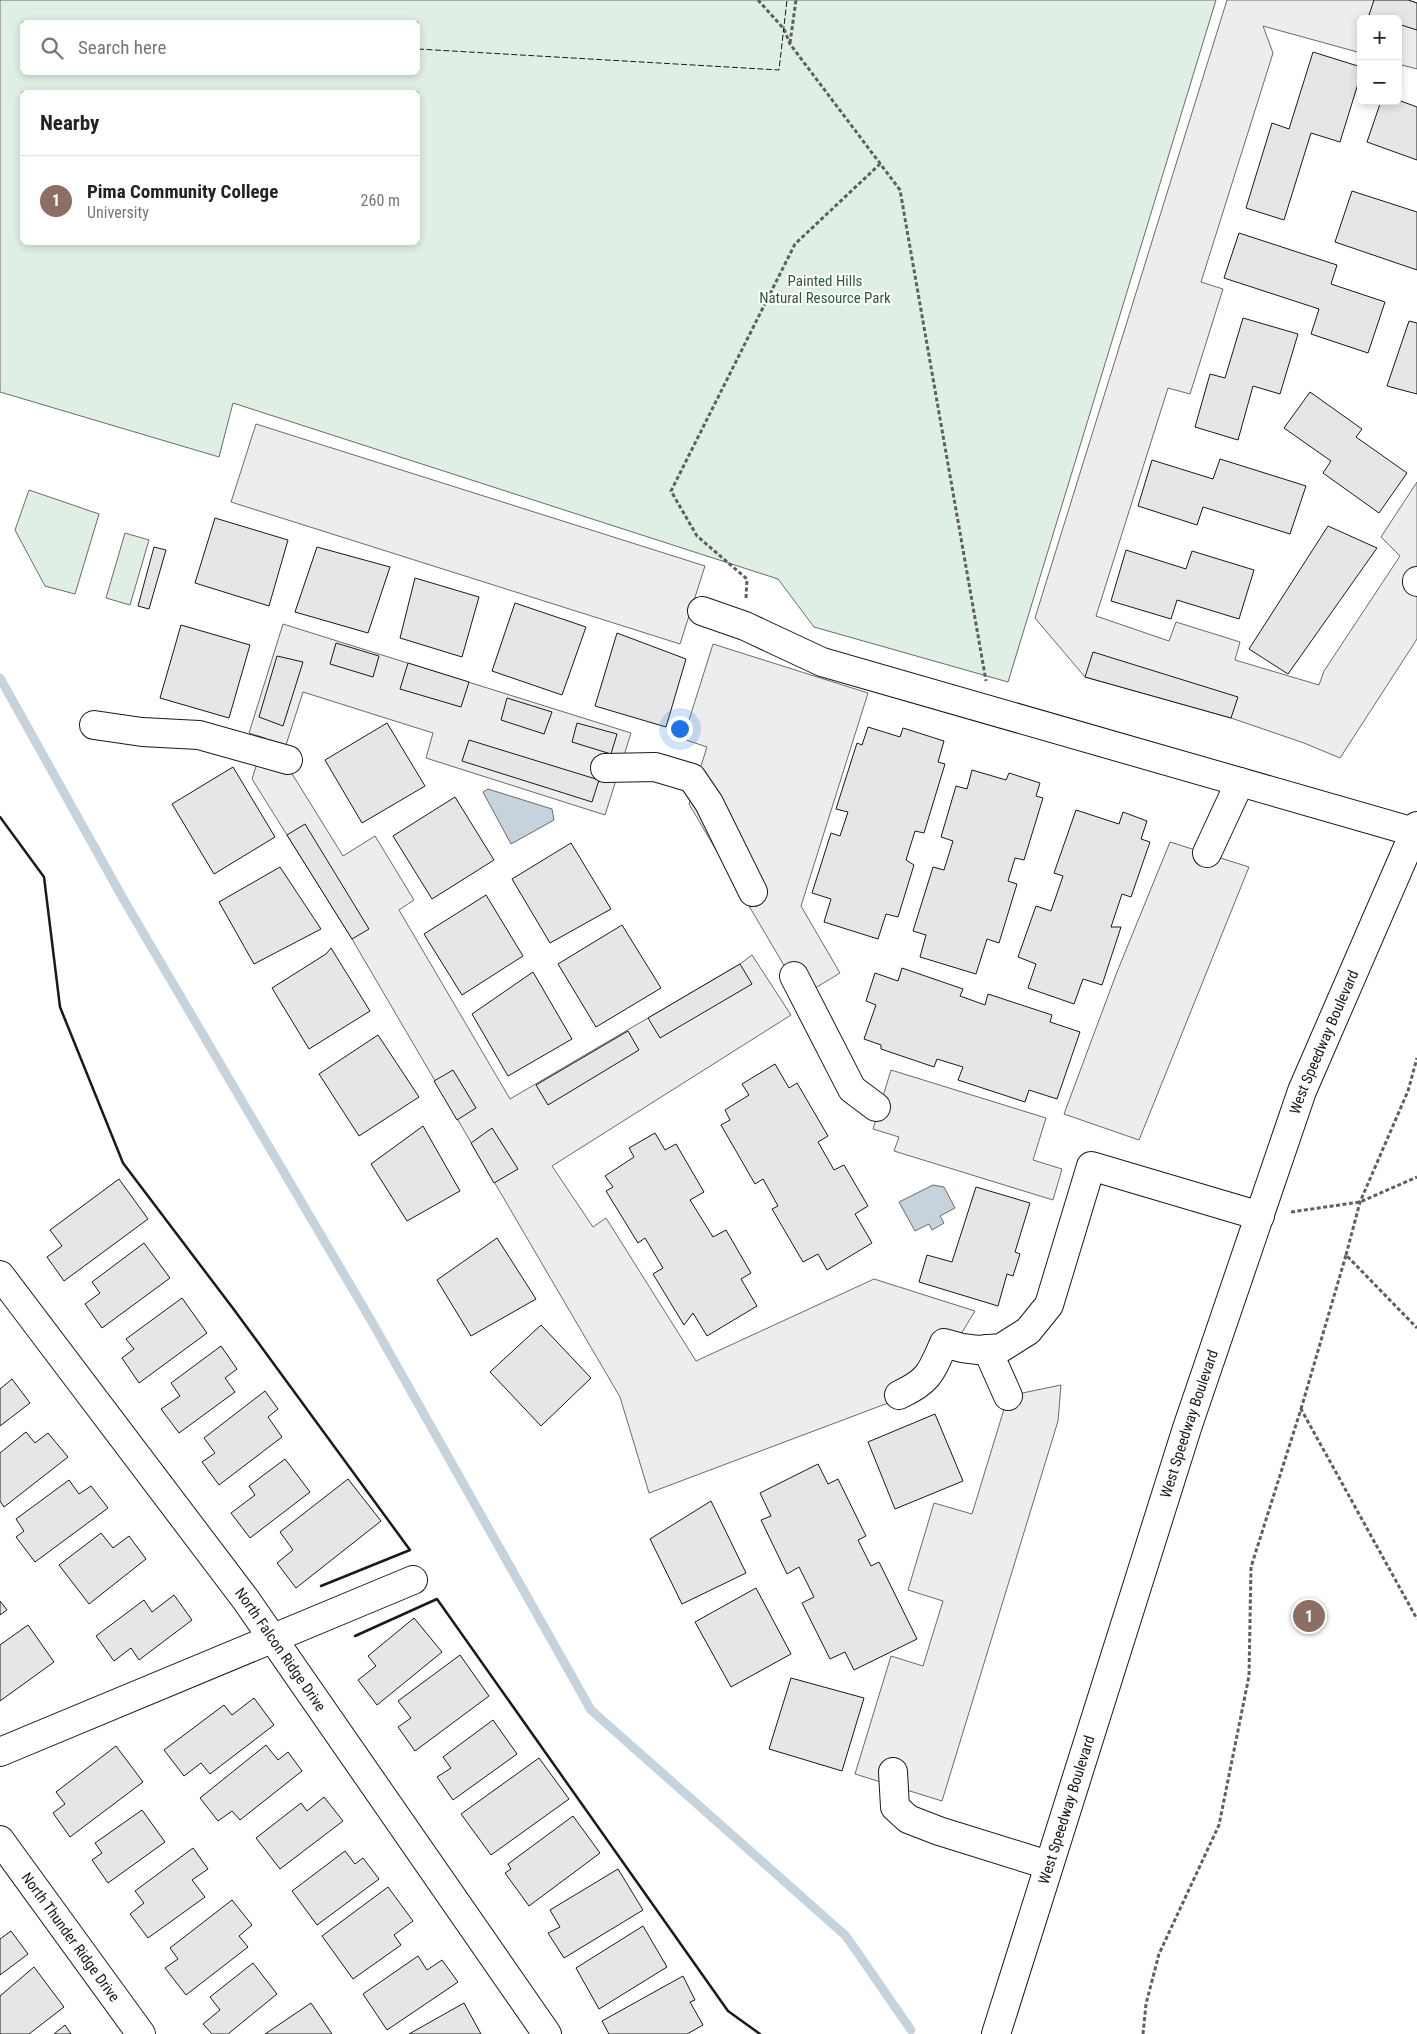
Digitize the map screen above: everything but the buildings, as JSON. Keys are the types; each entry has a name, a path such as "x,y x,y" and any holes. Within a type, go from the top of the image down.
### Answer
{"main road":[{"path":"702,610 745,626 822,662 1240,782 1416,829"},
{"path":"94,724 142,732 198,735 288,760"},
{"path":"605,768 656,767 692,778 709,803 753,892"},
{"path":"1208,853 1240,782"},
{"name":"West Speedway Boulevard","path":"996,2034 1187,1428 1302,1092 1416,829"},
{"path":"794,976 852,1089 876,1107"},
{"path":"898,1395 919,1385 932,1369 944,1343 962,1348 1000,1348 1028,1330 1049,1305 1091,1166 1260,1216"},
{"name":"North Falcon Ridge Drive","path":"0,1275 246,1600 547,2034"},
{"path":"987,1349 1008,1396"},
{"path":"0,1752 413,1580"},
{"path":"892,1772 896,1806 908,1819 939,1831 1048,1865"},
{"name":"North Thunder Ridge Drive","path":"0,1840 141,2034"}],"path":[{"path":"758,0 784,29 790,44 900,190 992,711"},
{"path":"790,44 796,0"},
{"path":"745,626 747,579 697,536 671,491 795,244 880,164"},
{"path":"1143,2034 1146,2004 1159,1954 1219,1825 1249,1676 1251,1567 1302,1409 1360,1202 1408,1092 1417,1058"},
{"path":"1260,1216 1360,1202 1417,1177"},
{"path":"1346,1255 1417,1328"},
{"path":"1302,1409 1417,1619"}],"green space":[{"name":"Painted Hills Natural Resource Park","path":"0,0 1216,0 1008,682 814,627 778,579 233,403 219,457 0,392"},
{"path":"29,490 99,514 75,594 45,586 15,530"},
{"path":"125,533 149,540 130,605 106,598"}],"shaded area":[{"path":"1227,0 1408,0 1417,3 1417,69 1402,65 1402,15 1357,15 1357,52 1263,26 1273,53 1201,282 1223,289 1190,394 1168,388 1096,616 1169,641 1176,622 1240,642 1235,660 1319,685 1324,671 1400,556 1381,537 1417,482 1417,639 1340,758 1304,743 1231,718 1085,677 1035,618"},
{"path":"256,424 705,566 680,644 231,502"},
{"path":"283,624 631,733 605,815 426,758 433,733 303,692 286,745 286,764 343,856 375,836 414,900 399,910 510,1099 740,964 752,955 791,1015 552,1166 593,1227 606,1218 696,1361 874,1279 975,1311 928,1388 649,1493 620,1397 352,939 252,779 265,738 249,733"},
{"path":"713,644 868,693 801,906 840,973 802,996 689,804 707,747 683,739"},
{"path":"488,789 552,809 554,820 511,844 483,792"},
{"path":"1170,842 1249,867 1139,1140 1064,1114 1117,972"},
{"path":"891,1070 1046,1118 1033,1160 1062,1169 1053,1200 894,1151 899,1137 873,1129"},
{"path":"933,1185 944,1187 955,1208 940,1216 944,1223 932,1230 929,1224 915,1231 899,1202"},
{"path":"1061,1385 1058,1421 942,1801 855,1774 891,1656 923,1666 943,1601 908,1590 934,1503 972,1514 1008,1396"}],"waterway":[{"path":"0,678 125,902 372,1322 591,1710 846,1936 911,2030"}],"fence":[{"path":"420,49 779,70 787,0"}],"wall":[{"path":"0,817 44,877 60,1007 123,1163 235,1311 410,1550 321,1586"},
{"path":"355,1636 437,1599 728,2011 760,2034"}],"place":[{"name":"Pima Community College","path":"1309,1616"}]}
